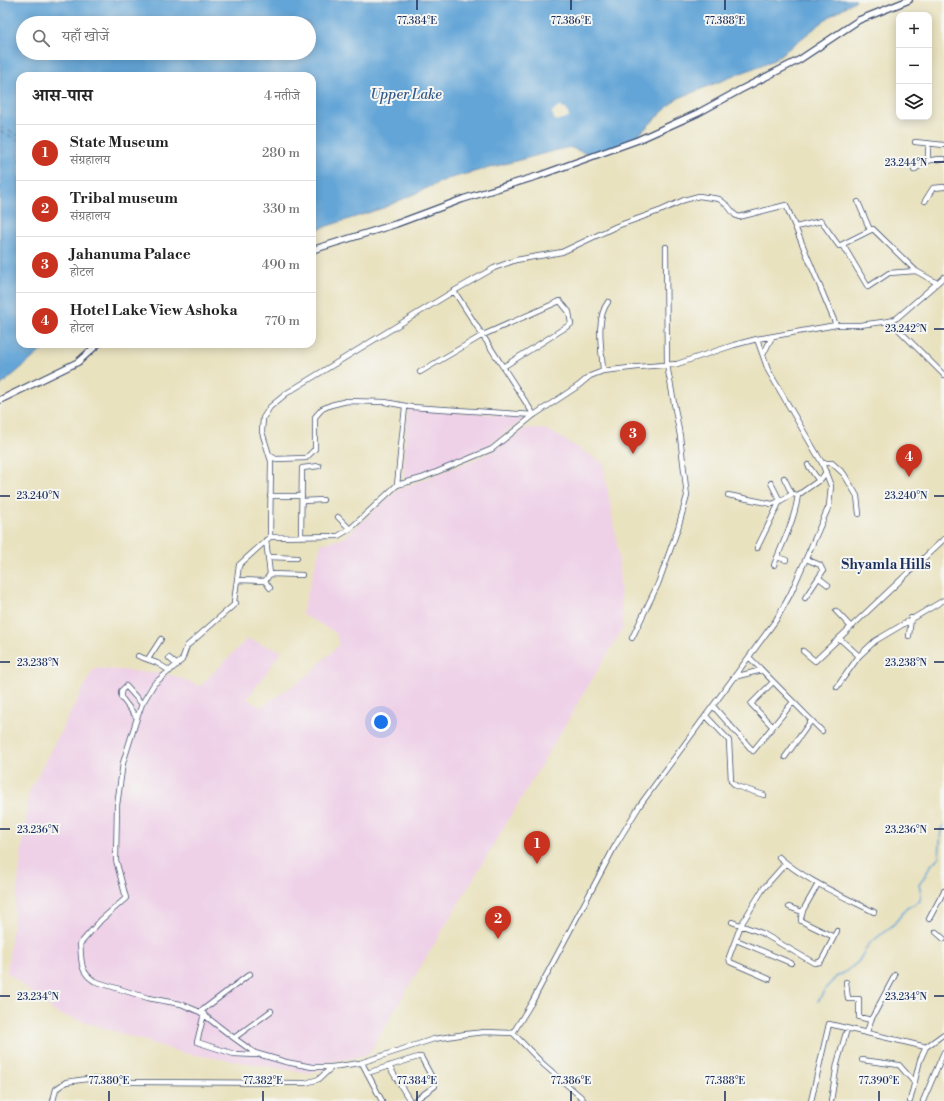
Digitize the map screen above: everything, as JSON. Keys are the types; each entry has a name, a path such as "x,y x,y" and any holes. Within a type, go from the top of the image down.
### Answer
{"street":[{"path":"316,249 396,224 463,199 545,174 638,140 698,113 799,60 859,20 909,0"},
{"path":"915,142 944,145"},
{"path":"928,143 928,160"},
{"path":"914,170 923,162 928,160 944,159"},
{"path":"925,201 933,188 944,187"},
{"path":"265,580 270,574 268,538 271,461 262,432 263,418 270,407 292,390 494,268 516,260 562,252 617,226 662,210 684,200 699,196 719,199 739,217 786,205 836,325"},
{"path":"858,202 870,230"},
{"path":"796,227 821,221 839,246 873,229 916,271 937,283"},
{"path":"843,245 868,287 889,273 916,271"},
{"path":"632,638 658,584 678,528 687,496 680,436 666,366 666,247"},
{"path":"584,1101 543,1064 513,1033 485,1032 434,1040 362,1063 332,1067 312,1067 255,1053 202,1013 181,1004 148,998 94,981 87,976 82,966 80,944 101,920 126,898 116,860 117,805 123,763 142,704 154,684 182,660 187,646 236,603 234,602 239,565 268,538 338,536 350,529 397,485 422,478 492,449 534,415 578,386 590,376 603,371 678,364 734,345 757,339 836,325 860,325 890,321 897,318 944,277"},
{"path":"454,291 534,415"},
{"path":"420,372 483,335 560,301 569,312 571,324 503,367"},
{"path":"603,371 600,322 608,302"},
{"path":"890,321 944,374"},
{"path":"763,355 772,337"},
{"path":"513,1033 532,1002 615,846 640,805 776,620 790,595 829,506 831,486 826,472 768,370 757,339"},
{"path":"0,400 78,362 94,348"},
{"path":"269,455 276,459 306,458 315,449 315,416 322,409 347,401 385,402 405,407 534,415"},
{"path":"397,485 405,407"},
{"path":"822,463 832,463 844,474 857,496 859,514"},
{"path":"808,464 818,481"},
{"path":"301,537 302,468 318,466"},
{"path":"728,495 772,504 780,502 792,494 798,495 818,481 826,472"},
{"path":"784,478 792,494"},
{"path":"771,483 780,502"},
{"path":"774,565 796,506 798,495"},
{"path":"270,496 324,500"},
{"path":"756,548 780,502"},
{"path":"338,517 350,529"},
{"path":"803,651 815,661 944,539"},
{"path":"268,557 297,558"},
{"path":"777,557 786,560"},
{"path":"805,598 823,571 820,565 806,559"},
{"path":"270,574 302,575"},
{"path":"819,578 828,585"},
{"path":"237,580 265,580"},
{"path":"265,580 270,588"},
{"path":"837,686 859,656 875,641 911,618 944,600"},
{"path":"836,612 851,627"},
{"path":"909,636 911,618"},
{"path":"839,638 859,656"},
{"path":"148,659 161,639"},
{"path":"138,656 157,663 170,671"},
{"path":"749,657 822,731"},
{"path":"169,658 177,665"},
{"path":"734,677 762,670"},
{"path":"772,726 751,704 773,682"},
{"path":"137,718 121,697 121,691 126,686 142,704"},
{"path":"713,706 753,752 772,726 793,702"},
{"path":"706,716 729,742 731,782 736,786 764,795"},
{"path":"785,757 811,720"},
{"path":"779,857 792,869 818,884 874,912"},
{"path":"769,979 730,962 729,957 741,925 763,889 786,863"},
{"path":"818,884 803,911 801,921 834,937"},
{"path":"929,920 944,892"},
{"path":"789,907 800,912 803,911"},
{"path":"732,922 762,933 814,963 820,962 823,958 837,931"},
{"path":"936,932 944,938"},
{"path":"736,940 791,963"},
{"path":"250,974 202,1013 197,1042 234,1054 261,1055"},
{"path":"867,1032 871,1020 895,975"},
{"path":"846,982 848,998 859,998 859,1017 871,1020"},
{"path":"234,1038 271,1011"},
{"path":"810,1101 829,1024 926,1047"},
{"path":"831,1101 837,1064 847,1029"},
{"path":"910,1101 920,1060 926,1047 944,1034"},
{"path":"923,1101 944,1052"},
{"path":"367,1073 418,1056 421,1057 435,1083 435,1086 414,1101"},
{"path":"862,1060 899,1065 914,1082"},
{"path":"362,1063 382,1101"},
{"path":"389,1066 410,1101"},
{"path":"53,1101 56,1089 66,1082 87,1079 133,1082 306,1083 319,1079 332,1067"}],"shaded area":[{"path":"408,409 522,416 525,418 487,447 407,478 403,478"},
{"path":"527,428 548,430 603,463 618,550 623,628 368,1055 324,1063 323,1070 309,1073 183,1053 56,1013 7,972 29,792 94,668 158,673 175,676 200,686 247,639 282,651 247,699 261,707 307,676 339,645 336,633 302,614 321,544 344,538 399,489 471,461 497,449"}],"water":[{"name":"Upper Lake","path":"0,0 856,0 829,17 774,60 676,99 632,141 590,155 569,147 447,179 383,208 316,230 316,72 16,72 16,348 49,348 41,351 0,386"}],"pier":[{"path":"562,107 563,109 566,109 569,117 555,121 552,112 556,108"}],"waterway":[{"path":"818,1001 826,988 836,977 847,971 858,962 869,944 893,925 907,908 920,901 921,893 919,885 932,864 939,857 941,829 944,825"}],"ferry route":[{"path":"0,127 16,134"},
{"path":"0,131 16,139"}],"place":[{"name":"Jahanuma Palace","path":"633,454"},
{"name":"Hotel Lake View Ashoka","path":"909,477"},
{"name":"State Museum","path":"537,864"},
{"name":"Tribal museum","path":"498,939"}],"district":[{"name":"Shyamla Hills","path":"886,564"}]}
